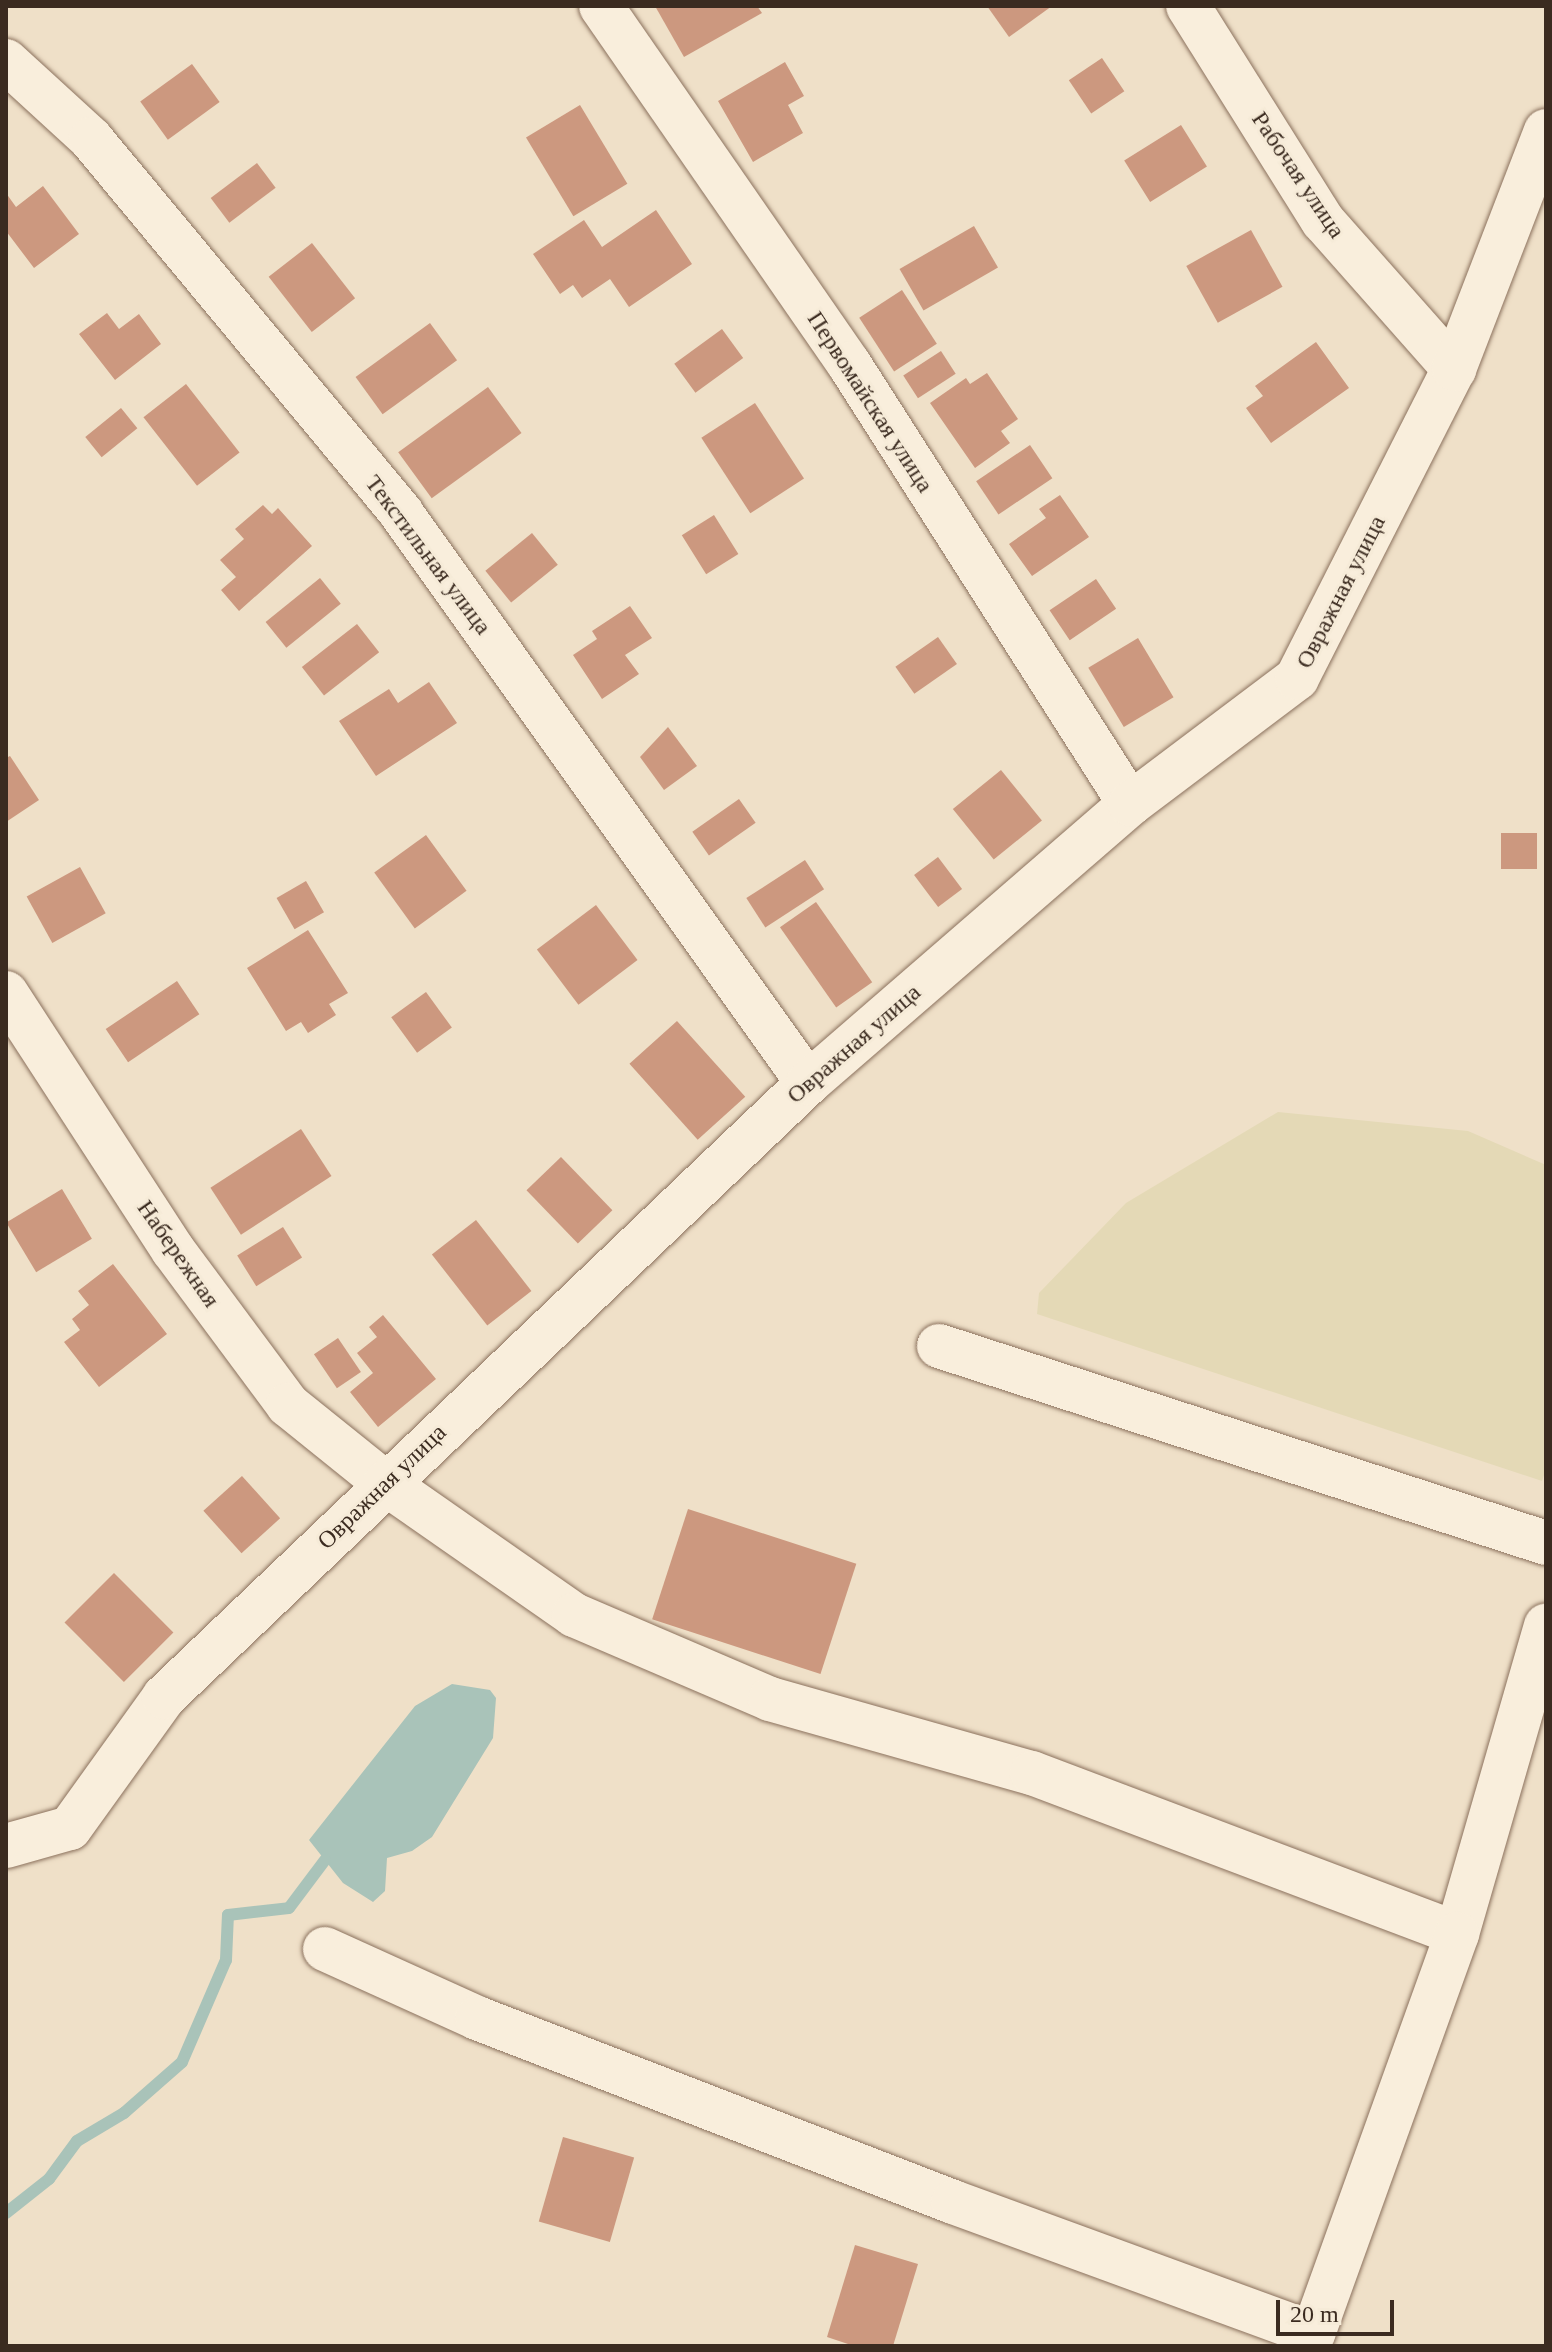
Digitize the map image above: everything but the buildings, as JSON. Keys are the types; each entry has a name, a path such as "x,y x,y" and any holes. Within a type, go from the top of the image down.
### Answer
{"street":[{"name":"Первомайская улица","path":"601,6 849,364 1130,804"},
{"name":"Рабочая улица","path":"1188,6 1323,221 1454,369"},
{"name":"Текстильная улица","path":"6,61 91,139 401,513 808,1083"},
{"name":"Овражная улица","path":"6,1846 70,1828 164,1697 808,1083 1130,804 1297,678 1454,369 1546,131"},
{"name":"Набережная","path":"6,993 173,1250 288,1405 385,1483 574,1615 770,1699 1032,1773 1457,1934"},
{"path":"939,1346 1546,1543"},
{"path":"325,1949 537,2041 1311,2340 1457,1934 1546,1626"}],"shaded area":[{"path":"1278,1112 1468,1131 1546,1165 1546,1469 1542,1481 1037,1314 1039,1293 1126,1203"},
{"path":"452,1684 490,1690 496,1698 493,1738 432,1837 412,1851 387,1858 385,1891 373,1902 343,1883 309,1840 415,1706"}],"waterway":[{"path":"6,2213 49,2179 77,2141 124,2113 182,2062 226,1960 228,1915 289,1908 325,1860"}]}
